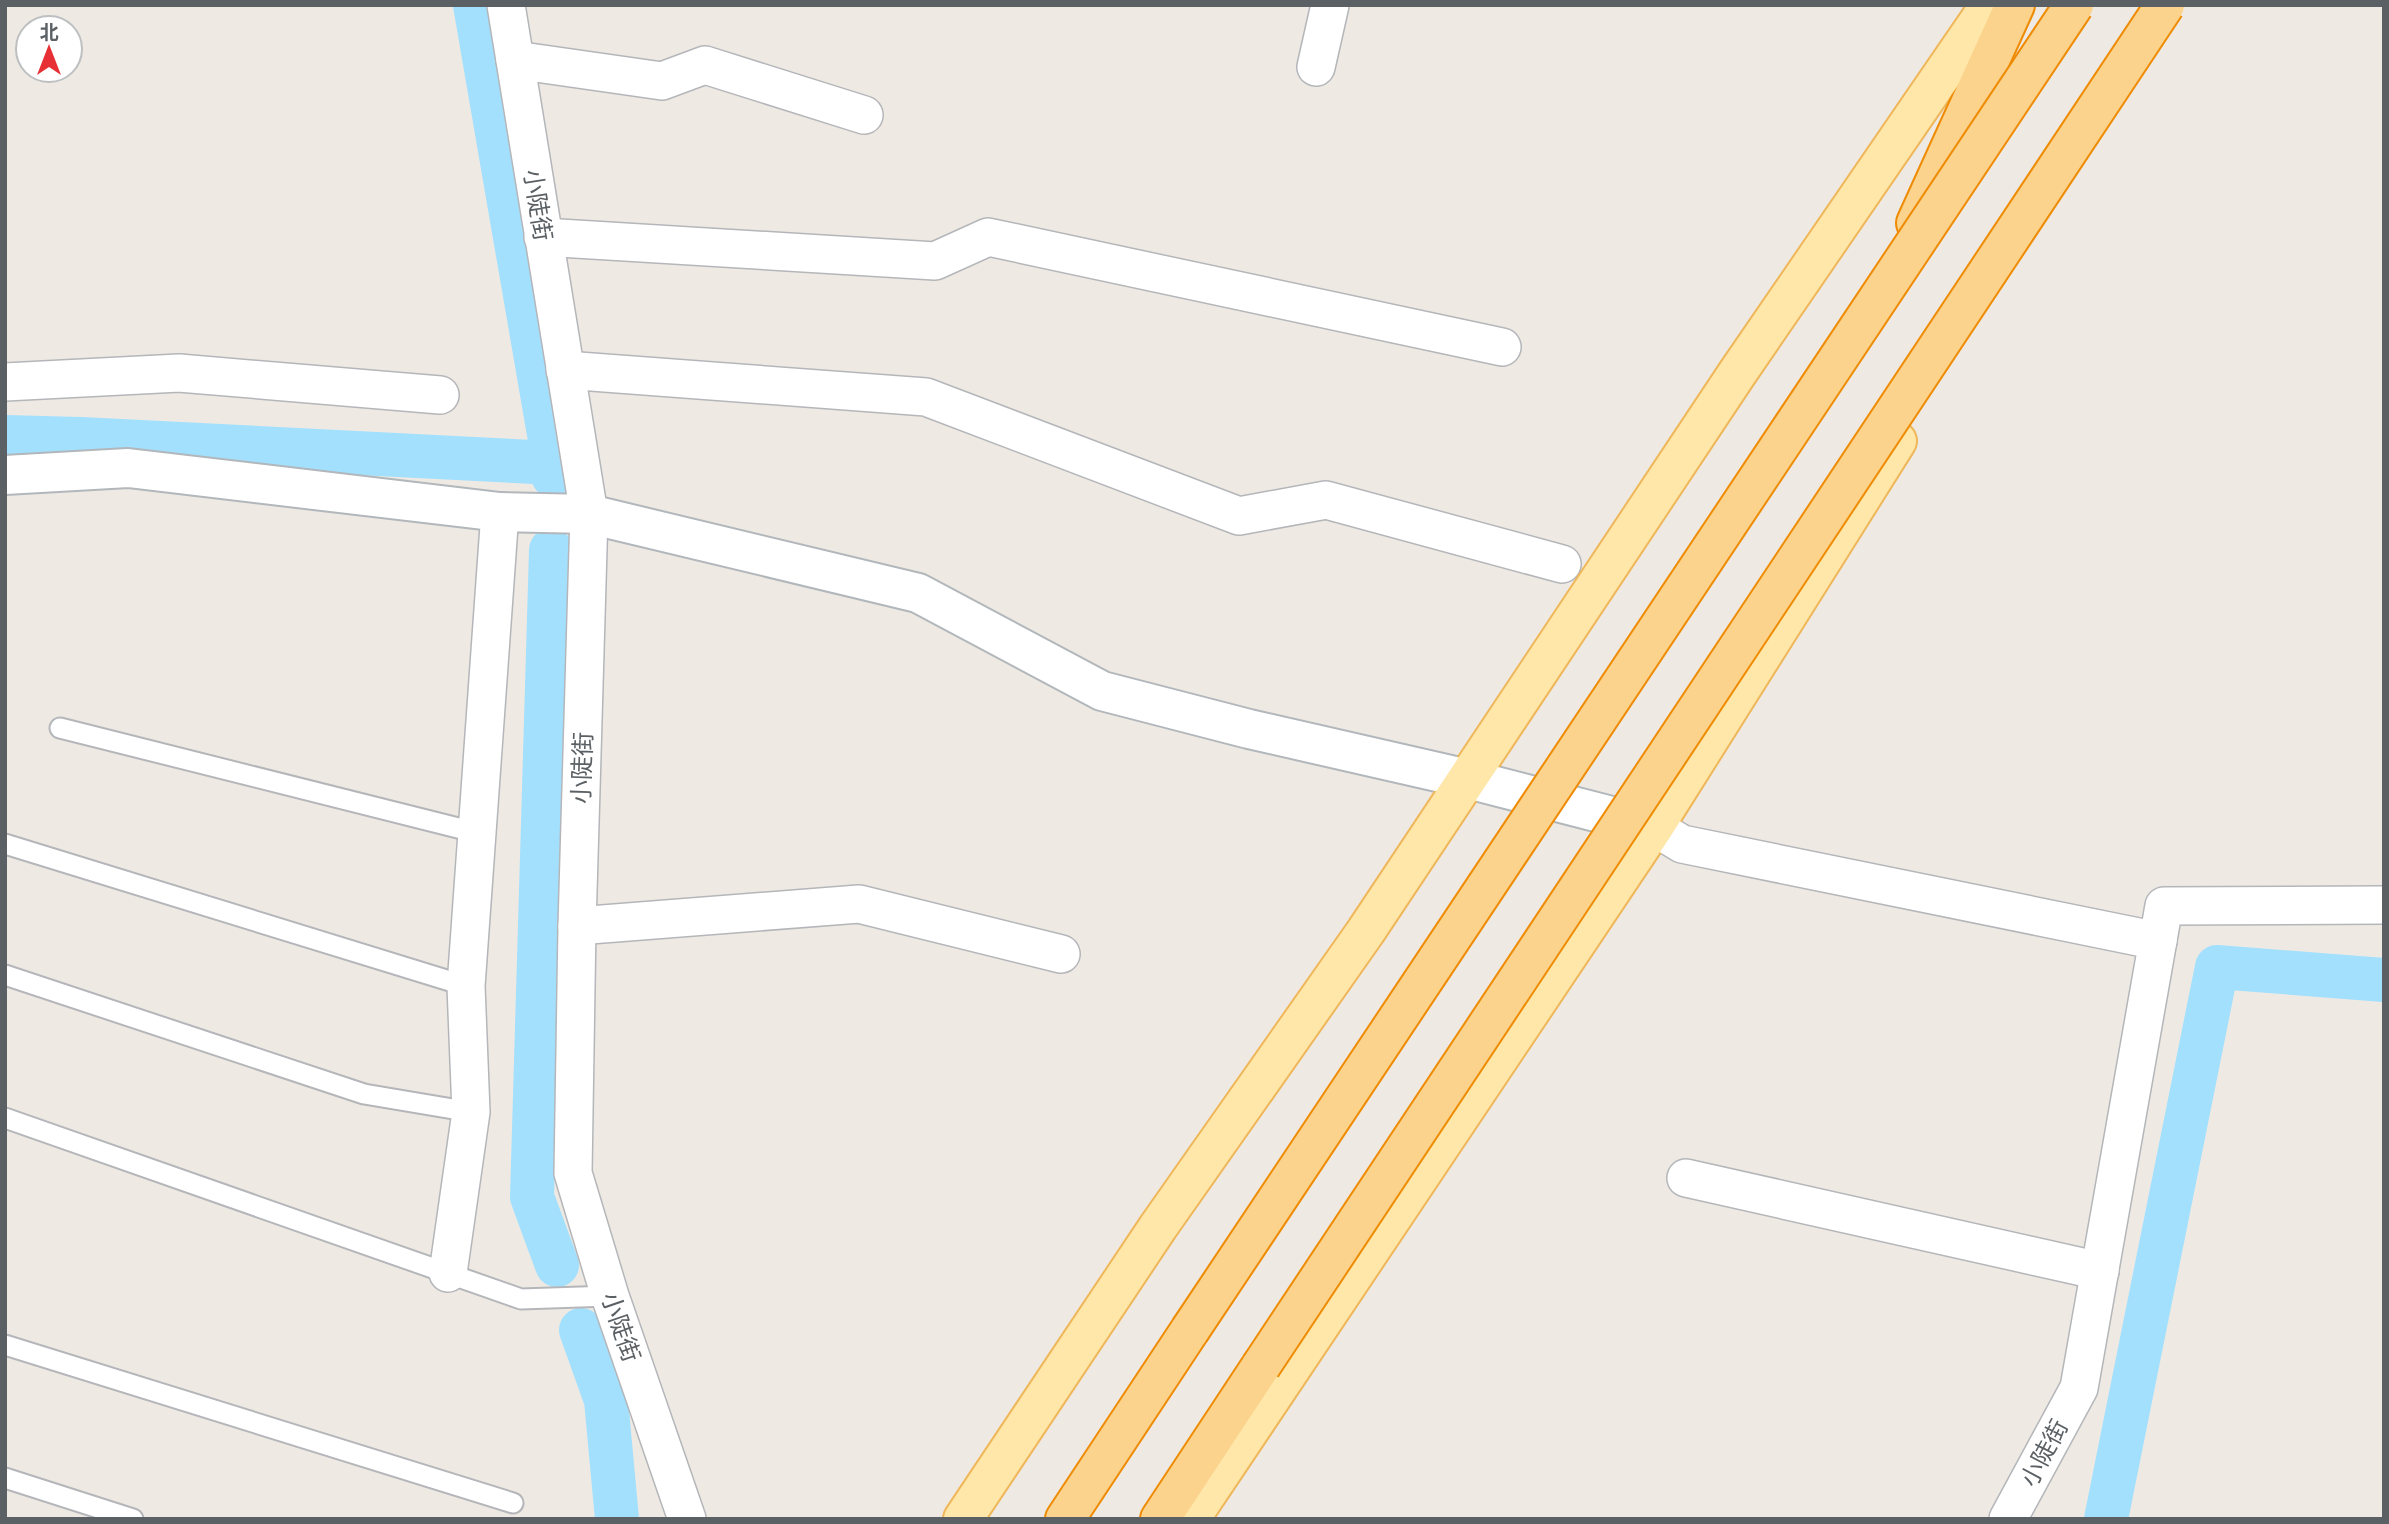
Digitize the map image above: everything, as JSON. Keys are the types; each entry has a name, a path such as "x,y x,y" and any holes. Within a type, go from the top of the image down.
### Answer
{"highway":[{"path":"1886,287 2015,5"},
{"path":"1065,1519 2074,5"},
{"path":"1160,1519 2165,5"}],"main road":[{"path":"963,1519 1158,1227 1366,931 1738,372 1990,5"},
{"path":"1190,1519 1654,827 2025,237 2185,5"}],"street":[{"name":"小陡街","path":"506,5 589,514 573,1173 610,1296 687,1519"},
{"path":"1316,67 1330,5"},
{"path":"515,60 662,81 705,65 864,115"},
{"path":"543,237 935,261 988,237 1502,347"},
{"path":"565,370 926,397 1239,516 1325,500 1562,564"},
{"path":"5,382 179,373 440,395"},
{"path":"5,475 128,468 500,512 589,514 918,593 1102,691 1249,729 1468,779 1654,827 1682,844 2158,941"},
{"path":"448,1273 471,1112 466,986 500,512"},
{"path":"577,926 859,904 1061,954"},
{"name":"小陡街","path":"2008,1519 2079,1388 2164,906 2384,905"},
{"path":"1686,1178 2100,1271"}],"lane":[{"path":"60,728 478,833"},
{"path":"5,844 466,986"},
{"path":"5,975 364,1094 471,1112"},
{"path":"5,1118 521,1299 610,1296"},
{"path":"5,1345 513,1503"},
{"path":"5,1478 133,1519"}],"waterway":[{"path":"475,5 554,463 553,476"},
{"path":"5,437 554,463"},
{"path":"551,550 532,1197 557,1265"},
{"path":"2106,1519 2217,967 2384,980"},
{"path":"581,1330 606,1400 617,1519"}]}
